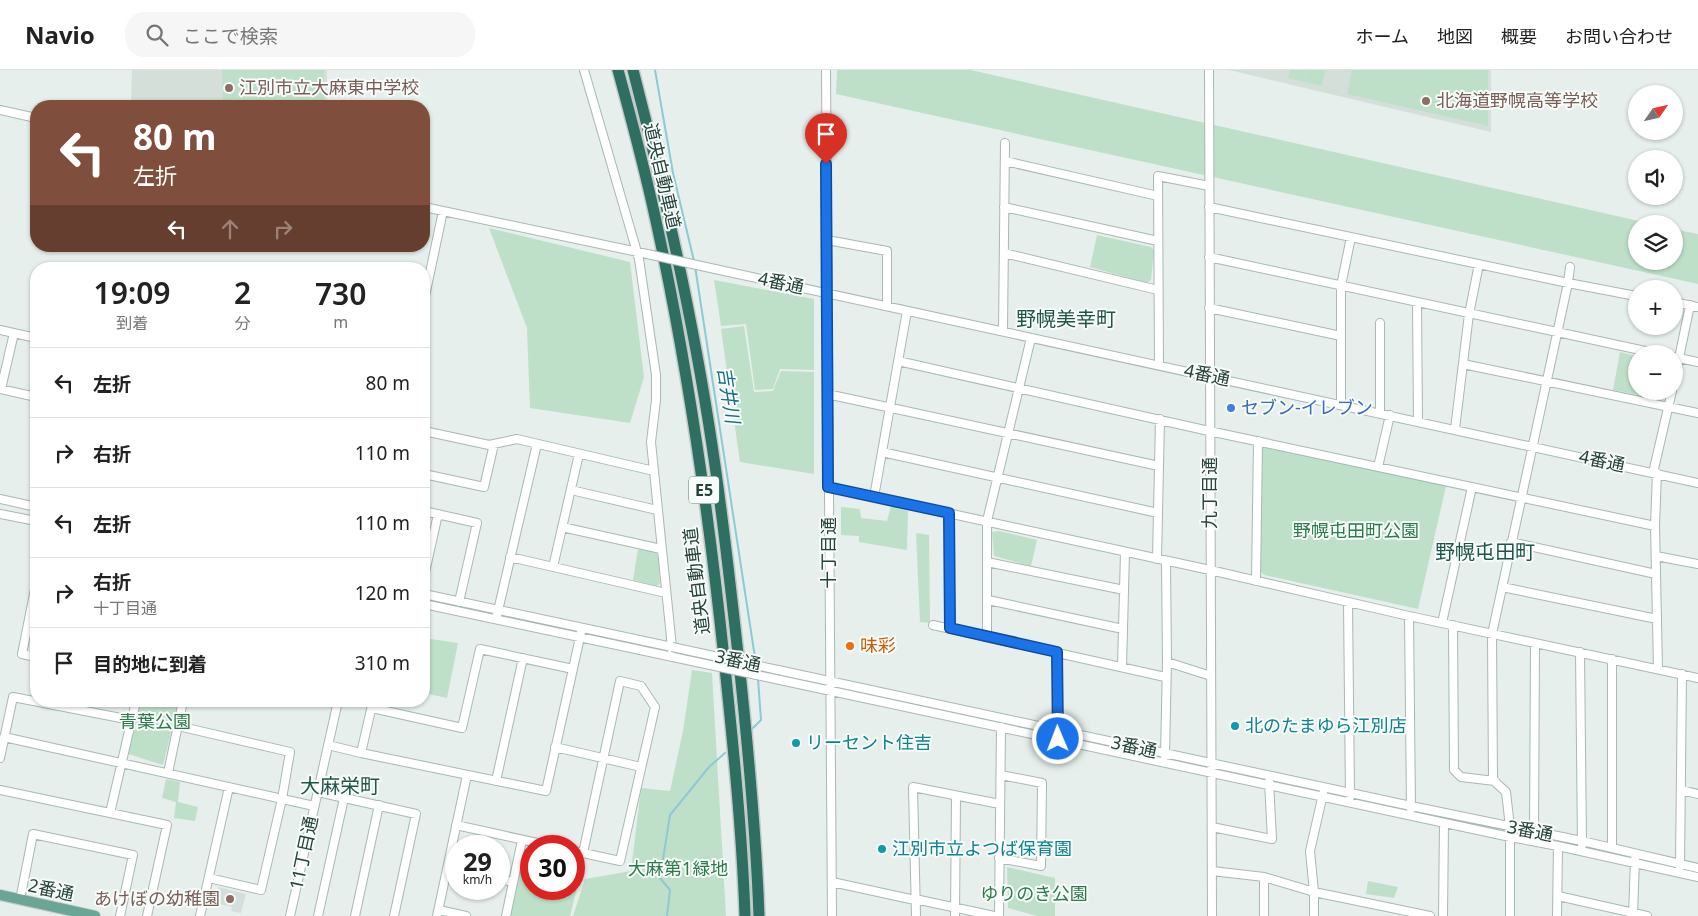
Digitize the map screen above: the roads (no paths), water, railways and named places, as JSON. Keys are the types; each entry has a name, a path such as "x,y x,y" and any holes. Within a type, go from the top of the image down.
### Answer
{"highway":[{"path":"610,70 652,203"},
{"name":"道央自動車道","path":"618,70 652,203 674,310 696,435 715,574 732,730 745,916"},
{"name":"道央自動車道","path":"634,70 669,215 688,307 712,443 746,726 758,879 759,916"}],"main road":[{"name":"2番通","path":"0,895 72,913 96,916"}],"street":[{"path":"584,70 632,239 638,252 656,375 656,400 651,442 673,657"},
{"name":"十丁目通","path":"826,70 832,916"},
{"name":"九丁目通","path":"1209,70 1212,916"},
{"path":"0,110 30,117"},
{"path":"1003,331 1005,143"},
{"path":"1005,161 1158,196"},
{"path":"1159,365 1158,176 1209,186"},
{"path":"1209,206 1628,294"},
{"path":"1004,207 1158,241"},
{"path":"430,208 638,252"},
{"path":"430,273 443,211"},
{"path":"1341,404 1341,286 1351,237"},
{"path":"827,240 887,252 887,306"},
{"name":"4番通","path":"638,252 1698,483"},
{"path":"1004,253 1158,290"},
{"path":"1209,257 1628,348"},
{"path":"1455,429 1469,314 1479,264"},
{"path":"1510,916 1510,827 1506,792 1493,780 1492,634 1568,283 1570,266"},
{"path":"1417,302 1418,421"},
{"path":"1680,345 1694,306"},
{"path":"1209,308 1341,336"},
{"path":"874,497 907,310"},
{"path":"1380,323 1380,413"},
{"path":"0,330 30,337"},
{"path":"14,333 0,389 30,396"},
{"path":"987,637 987,521 1031,338"},
{"path":"1683,359 1698,362"},
{"path":"898,361 1209,431 1655,526"},
{"path":"1463,364 1698,413"},
{"path":"828,394 1159,466"},
{"path":"1658,669 1655,473 1670,400"},
{"path":"1378,466 1390,415"},
{"path":"1157,559 1160,419"},
{"path":"430,432 489,445 517,439 654,471"},
{"path":"1256,581 1258,441"},
{"path":"430,475 484,487 494,444"},
{"path":"496,619 537,444"},
{"path":"882,452 1158,513"},
{"path":"553,567 579,454"},
{"path":"1442,623 1472,486"},
{"path":"828,487 1698,678"},
{"path":"571,490 658,510"},
{"path":"0,499 30,506"},
{"path":"430,512 477,523 459,602"},
{"path":"949,513 950,628"},
{"path":"0,514 30,520"},
{"path":"430,550 438,514"},
{"path":"562,527 661,549"},
{"path":"1511,542 1656,574"},
{"path":"1122,667 1125,552"},
{"path":"1656,556 1698,564"},
{"path":"510,558 666,593"},
{"path":"1164,762 1166,561"},
{"path":"987,562 1124,590"},
{"path":"1502,588 1657,619"},
{"name":"3番通","path":"430,595 1410,806 1582,841 1698,868"},
{"path":"988,600 1123,629"},
{"path":"1348,602 1350,802"},
{"name":"3番通","path":"430,605 1582,851 1698,878"},
{"path":"1409,616 1411,816"},
{"path":"934,625 1166,677"},
{"path":"1453,625 1454,770 1461,777 1495,781"},
{"path":"30,628 22,654 30,656"},
{"path":"328,744 361,753 546,791 582,628"},
{"path":"1534,842 1535,643"},
{"path":"380,707 462,728 480,649 573,669"},
{"path":"1057,652 1058,739"},
{"path":"1580,652 1582,851"},
{"path":"496,780 523,658"},
{"path":"1612,659 1612,848"},
{"path":"1166,662 1211,676"},
{"path":"1680,874 1682,674"},
{"path":"585,844 620,681 641,686 655,707 620,861 585,853"},
{"path":"0,758 13,697 30,700"},
{"path":"64,707 131,720"},
{"path":"110,813 134,707"},
{"path":"168,773 182,707"},
{"name":"11丁目通","path":"290,916 337,707"},
{"path":"361,753 372,707"},
{"path":"178,726 290,752 282,799 261,890 209,878"},
{"path":"999,916 1001,727"},
{"path":"4,737 314,806"},
{"path":"556,748 642,767"},
{"path":"454,835 467,774"},
{"path":"1000,858 1041,866 1042,783 1001,775"},
{"path":"1212,827 1272,839 1268,775"},
{"path":"200,916 230,787"},
{"path":"916,916 912,787 1000,804"},
{"path":"1314,916 1310,851 1323,797 1323,787"},
{"path":"0,790 167,825 147,916"},
{"path":"1681,790 1698,794"},
{"path":"318,792 416,814 394,916"},
{"path":"955,916 956,796"},
{"path":"318,916 344,798"},
{"path":"355,916 379,805"},
{"path":"1443,916 1444,823"},
{"path":"456,826 520,840"},
{"path":"20,900 33,834 134,855 120,916"},
{"path":"1557,916 1558,846"},
{"path":"506,916 520,849"},
{"path":"1633,914 1636,854"},
{"path":"1212,871 1264,877 1314,892 1430,916"},
{"path":"1264,877 1264,916"},
{"path":"445,880 438,913 466,916"},
{"path":"832,882 994,916"},
{"path":"1558,896 1647,916"},
{"path":"1388,907 1388,916"}],"waterway":[{"name":"吉井川","path":"655,70 673,173 694,261"},
{"name":"吉井川","path":"695,266 756,664"},
{"name":"吉井川","path":"752,729 761,720 758,679"},
{"path":"667,916 670,890 660,878 670,815 709,767 725,753"}],"place":[{"name":"江別市立大麻東中学校","path":"229,88"},
{"name":"北海道野幌高等学校","path":"1426,101"},
{"name":"セブン-イレブン","path":"1231,408"},
{"name":"味彩","path":"850,646"},
{"name":"北のたまゆら江別店","path":"1235,726"},
{"name":"リーセント住吉","path":"796,743"},
{"name":"江別市立よつば保育園","path":"882,849"},
{"name":"あけぼの幼稚園","path":"230,899"}],"district":[{"name":"野幌美幸町","path":"1066,319"},
{"name":"野幌屯田町","path":"1485,552"},
{"name":"大麻栄町","path":"340,786"}],"park label":[{"name":"野幌屯田町公園","path":"1356,531"},
{"name":"青葉公園","path":"155,722"},
{"name":"大麻第1緑地","path":"678,869"},
{"name":"ゆりのき公園","path":"1034,894"}]}
